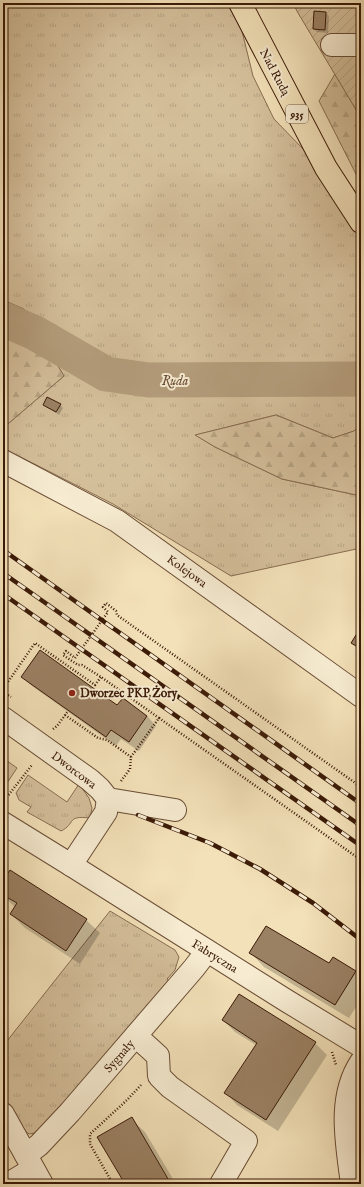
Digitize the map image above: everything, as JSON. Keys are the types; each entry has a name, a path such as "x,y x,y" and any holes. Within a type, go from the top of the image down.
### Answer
{"main road":[{"name":"Nad Rudą","path":"240,3 326,168 361,222"}],"street":[{"path":"332,46 361,45"},
{"name":"Kolejowa","path":"3,462 117,521 361,696"},
{"name":"Dworcowa","path":"3,718 90,780 108,799"},
{"path":"71,865 106,812 108,799 175,810"},
{"name":"Fabryczna","path":"3,823 361,1046"},
{"name":"Sygnały","path":"8,1184 34,1169 39,1145 65,1118 207,951"},
{"path":"136,1036 158,1056 159,1076 170,1087 246,1141 221,1184"},
{"path":"352,1184 345,1130 346,1107 351,1083 361,1062"},
{"path":"3,1114 34,1169"}],"path":[{"path":"361,787 117,615 116,611 106,603 103,608 108,612 75,658 66,651 63,655 101,677 361,860"},
{"path":"3,689 35,644 94,687 101,677"},
{"path":"51,731 57,726 68,710"},
{"path":"65,715 98,738 107,740 132,757"},
{"path":"108,799 130,769 132,757 159,718"},
{"path":"328,1046 332,1052 337,1070"},
{"path":"113,1184 90,1144 90,1134 127,1100 158,1065"}],"green space":[{"path":"3,3 228,3 241,27 253,76 274,119 305,151 361,239 361,424 354,431 333,438 276,415 196,435 215,447 282,479 361,496 361,548 231,576 113,504 3,448 3,428 64,376 24,310 3,300"},
{"path":"293,3 361,3 361,118 298,13"},
{"path":"335,74 361,118 361,184 319,101"},
{"path":"3,300 24,309 64,376 3,428"},
{"path":"276,415 333,438 354,431 361,424 361,496 282,479 215,447 195,435"},
{"path":"3,758 17,768 3,789"},
{"path":"28,775 67,802 79,784 89,798 92,808 90,818 82,817 74,819 61,831 27,812 31,807 19,800 16,793"},
{"path":"110,911 175,950 179,957 175,970 167,979 171,984 42,1132 29,1134 21,1128 3,1096 3,1046"}],"building":[{"path":"314,11 326,12 325,30 313,29"},
{"path":"47,397 61,404 56,412 43,405"},
{"path":"361,627 361,649 351,643"},
{"name":"Dworzec PKP Żory","path":"40,650 117,705 123,698 147,716 129,742 111,730 106,737 21,677"},
{"path":"10,870 87,919 66,951 10,914 17,903 3,895 3,880"},
{"path":"266,926 329,963 333,957 356,971 335,1005 249,953"},
{"path":"239,994 316,1042 266,1120 224,1093 257,1043 222,1020"},
{"path":"132,1117 171,1184 125,1184 97,1137"}],"waterway":[{"name":"Ruda","path":"3,319 35,333 106,374 149,380 361,379"}],"railway":[{"path":"3,550 361,804"},
{"path":"3,573 361,826"},
{"path":"3,594 361,846"},
{"path":"138,815 210,843 260,869 313,903 361,940"}],"place":[{"name":"Dworzec PKP Żory","path":"72,693"}]}
